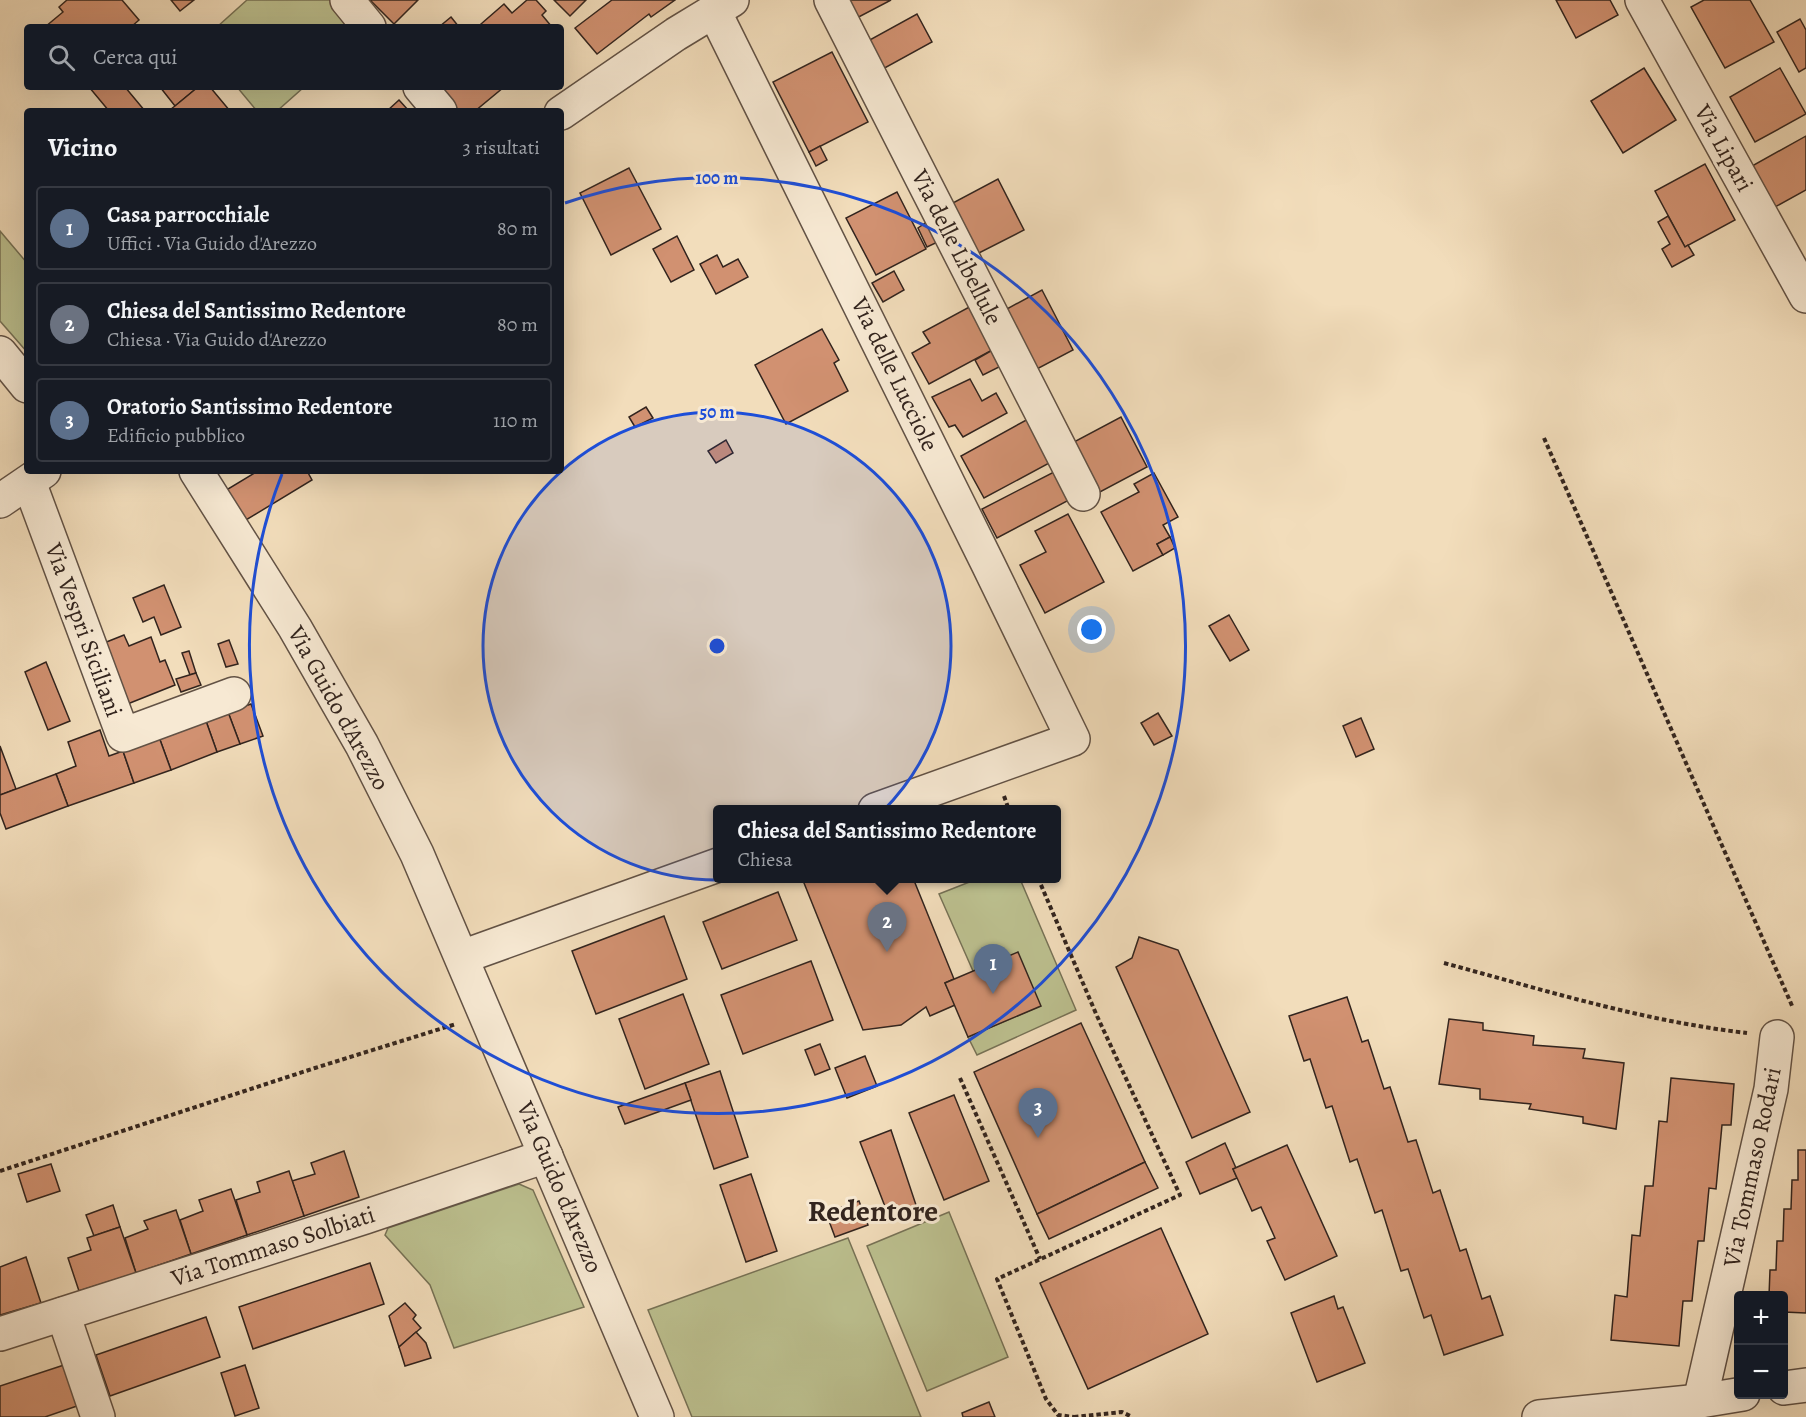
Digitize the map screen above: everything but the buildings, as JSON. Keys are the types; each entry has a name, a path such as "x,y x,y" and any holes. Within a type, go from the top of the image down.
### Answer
{"street":[{"path":"347,0 367,24"},
{"name":"Via delle Libellule","path":"831,0 1083,494"},
{"name":"Via Lipari","path":"1642,0 1806,296"},
{"path":"564,111 724,4"},
{"name":"Via delle Lucciole","path":"724,4 1073,739 888,805"},
{"path":"422,90 438,108"},
{"path":"0,353 24,382"},
{"name":"Via Guido d'Arezzo","path":"198,474 295,628 362,745 417,854 657,1417"},
{"name":"Via Vespri Siciliani","path":"0,501 37,476 123,735 234,694"},
{"path":"462,957 713,866"},
{"name":"Via Tommaso Rodari","path":"1700,1401 1786,1026"},
{"name":"Via Tommaso Solbiati","path":"0,1334 354,1221 546,1156"},
{"path":"63,1314 98,1417"},
{"path":"1788,1387 1806,1385"},
{"path":"1539,1417 1734,1396"}],"path":[{"path":"1444,963 1611,1009 1697,1027 1786,1026 1544,438"},
{"path":"1040,883 1097,1016 1180,1196 997,1279 1046,1399 1058,1415 1074,1417 1122,1412 1132,1417"},
{"path":"0,1171 315,1068 465,1022"},
{"path":"960,1078 1040,1259"}],"green space":[{"path":"247,0 332,0 353,24 220,24"},
{"path":"240,90 301,90 280,108 254,108"},
{"path":"0,231 24,259 24,349 0,321"},
{"path":"967,883 1022,883 1076,1010 977,1055 968,1037 1040,1006 973,971 939,894"},
{"path":"519,1184 533,1190 584,1307 454,1348 430,1285 385,1235 388,1228"},
{"path":"949,1212 1008,1357 927,1391 867,1246"},
{"path":"848,1238 921,1417 692,1417 648,1310"}],"place":[{"name":"Chiesa del Santissimo Redentore","path":"887,952"},
{"name":"Casa parrocchiale","path":"993,994"},
{"name":"Oratorio Santissimo Redentore","path":"1038,1138"}],"district":[{"name":"Redentore","path":"873,1211"}]}
